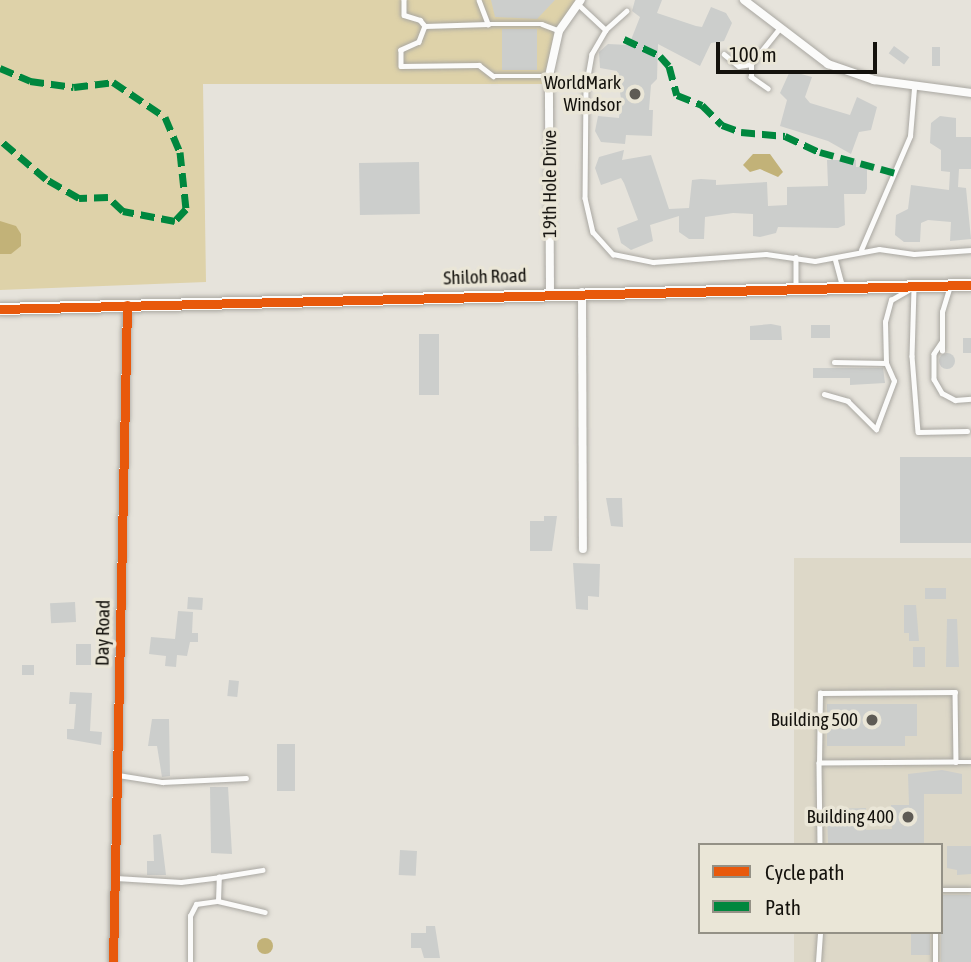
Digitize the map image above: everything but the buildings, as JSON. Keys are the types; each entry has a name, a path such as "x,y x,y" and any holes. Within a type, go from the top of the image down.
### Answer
{"main road":[{"name":"Shiloh Road","path":"0,309 582,292 971,285"}],"street":[{"path":"744,0 828,64 914,88 971,93"},
{"name":"19th Hole Drive","path":"550,293 549,76 559,31 579,2"},
{"path":"582,292 583,550"},
{"name":"Day Road","path":"113,962 127,305"}],"lane":[{"path":"404,0 404,15 420,20 425,26"},
{"path":"479,0 488,24"},
{"path":"579,2 606,30"},
{"path":"627,11 606,30 592,54 586,88 585,198 593,233 613,254 653,262 690,256 796,257 815,261 862,250 914,254 971,250"},
{"path":"425,26 542,24 559,31"},
{"path":"425,26 419,42 401,50 401,66 479,65 493,76 549,76"},
{"path":"768,89 751,77 751,64 779,29"},
{"path":"724,54 739,66 751,64"},
{"path":"862,250 910,136 914,88"},
{"path":"796,257 796,288"},
{"path":"835,258 842,286"},
{"path":"942,351 942,312 951,285"},
{"path":"824,394 848,401 876,429 894,381 886,363 885,322 891,300 914,286"},
{"path":"914,286 912,356 918,432 967,431"},
{"path":"942,342 934,354 934,379 942,393 955,400 971,399"},
{"path":"834,362 886,363"},
{"path":"820,843 820,693 955,692 956,762"},
{"path":"819,763 971,762"},
{"path":"117,775 162,782 246,778"},
{"path":"115,878 181,882 262,870"},
{"path":"218,901 219,877"},
{"path":"943,890 971,890"},
{"path":"190,962 190,916 196,904 218,901 265,912"},
{"path":"818,962 820,934"},
{"path":"935,934 935,962"}],"shaded area":[{"path":"0,0 576,0 555,29 543,84 203,84 206,282 0,290"},
{"path":"753,154 770,154 783,172 778,177 760,169 750,172 743,165"},
{"path":"0,221 16,226 21,234 21,246 11,254 0,254"},
{"path":"794,558 971,558 971,962 794,962 794,934 943,934 943,843 794,843"},
{"path":"265,938 273,946 265,954 257,946"}],"marked path":[{"path":"624,39 660,56 669,66 677,95 702,105 722,125 741,132 785,136 820,152 895,173"},
{"path":"0,68 30,81 74,87 113,82 165,117 180,152 186,209 175,221 123,211 108,197 79,198 46,179 0,140"}],"cycle path":[{"path":"0,309 971,285"},
{"path":"113,962 127,305"}],"place":[{"name":"WorldMark Windsor","path":"635,94"},
{"name":"Building 500","path":"872,720"},
{"name":"Building 400","path":"908,817"}]}
